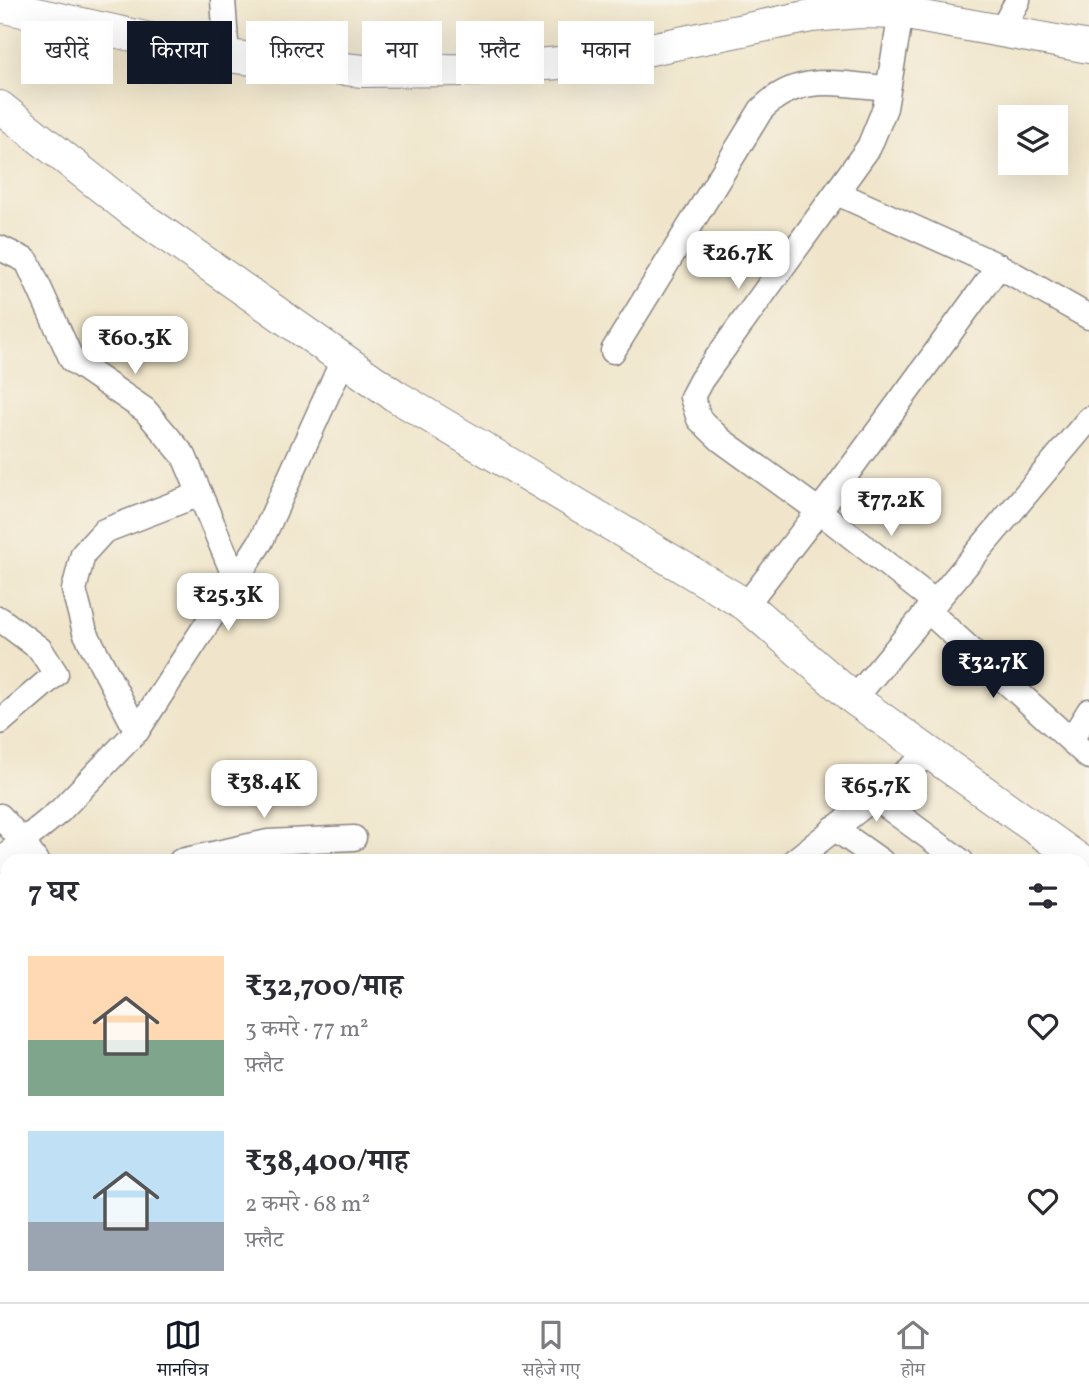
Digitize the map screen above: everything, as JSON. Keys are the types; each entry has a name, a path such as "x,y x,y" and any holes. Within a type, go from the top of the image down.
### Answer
{"street":[{"path":"223,0 224,21"},
{"path":"1001,31 1018,0"},
{"path":"0,6 31,6 127,30"},
{"path":"232,57 363,71 471,70 597,60 811,16 901,6 1001,31 1089,47"},
{"path":"901,6 885,108 869,147 701,380 692,397 699,419 721,440 818,511 931,606 1089,757"},
{"path":"613,351 761,110 774,96 805,83 888,88"},
{"path":"0,107 132,211 343,360 406,402 746,605 855,699 1071,854"},
{"path":"837,193 999,266 1089,317"},
{"path":"0,248 1,246 27,261 72,360 145,410 184,456 236,580"},
{"path":"746,605 999,266"},
{"path":"0,816 30,851 60,811 137,731 261,541 343,360"},
{"path":"855,699 1089,419"},
{"path":"137,731 85,632 74,590 83,554 104,531 200,494"},
{"path":"0,619 40,649 55,674 0,722"},
{"path":"1071,740 1089,710"},
{"path":"802,854 929,754"},
{"path":"874,797 951,854"},
{"path":"834,828 871,854"},
{"path":"213,854 268,842 354,838"}]}
